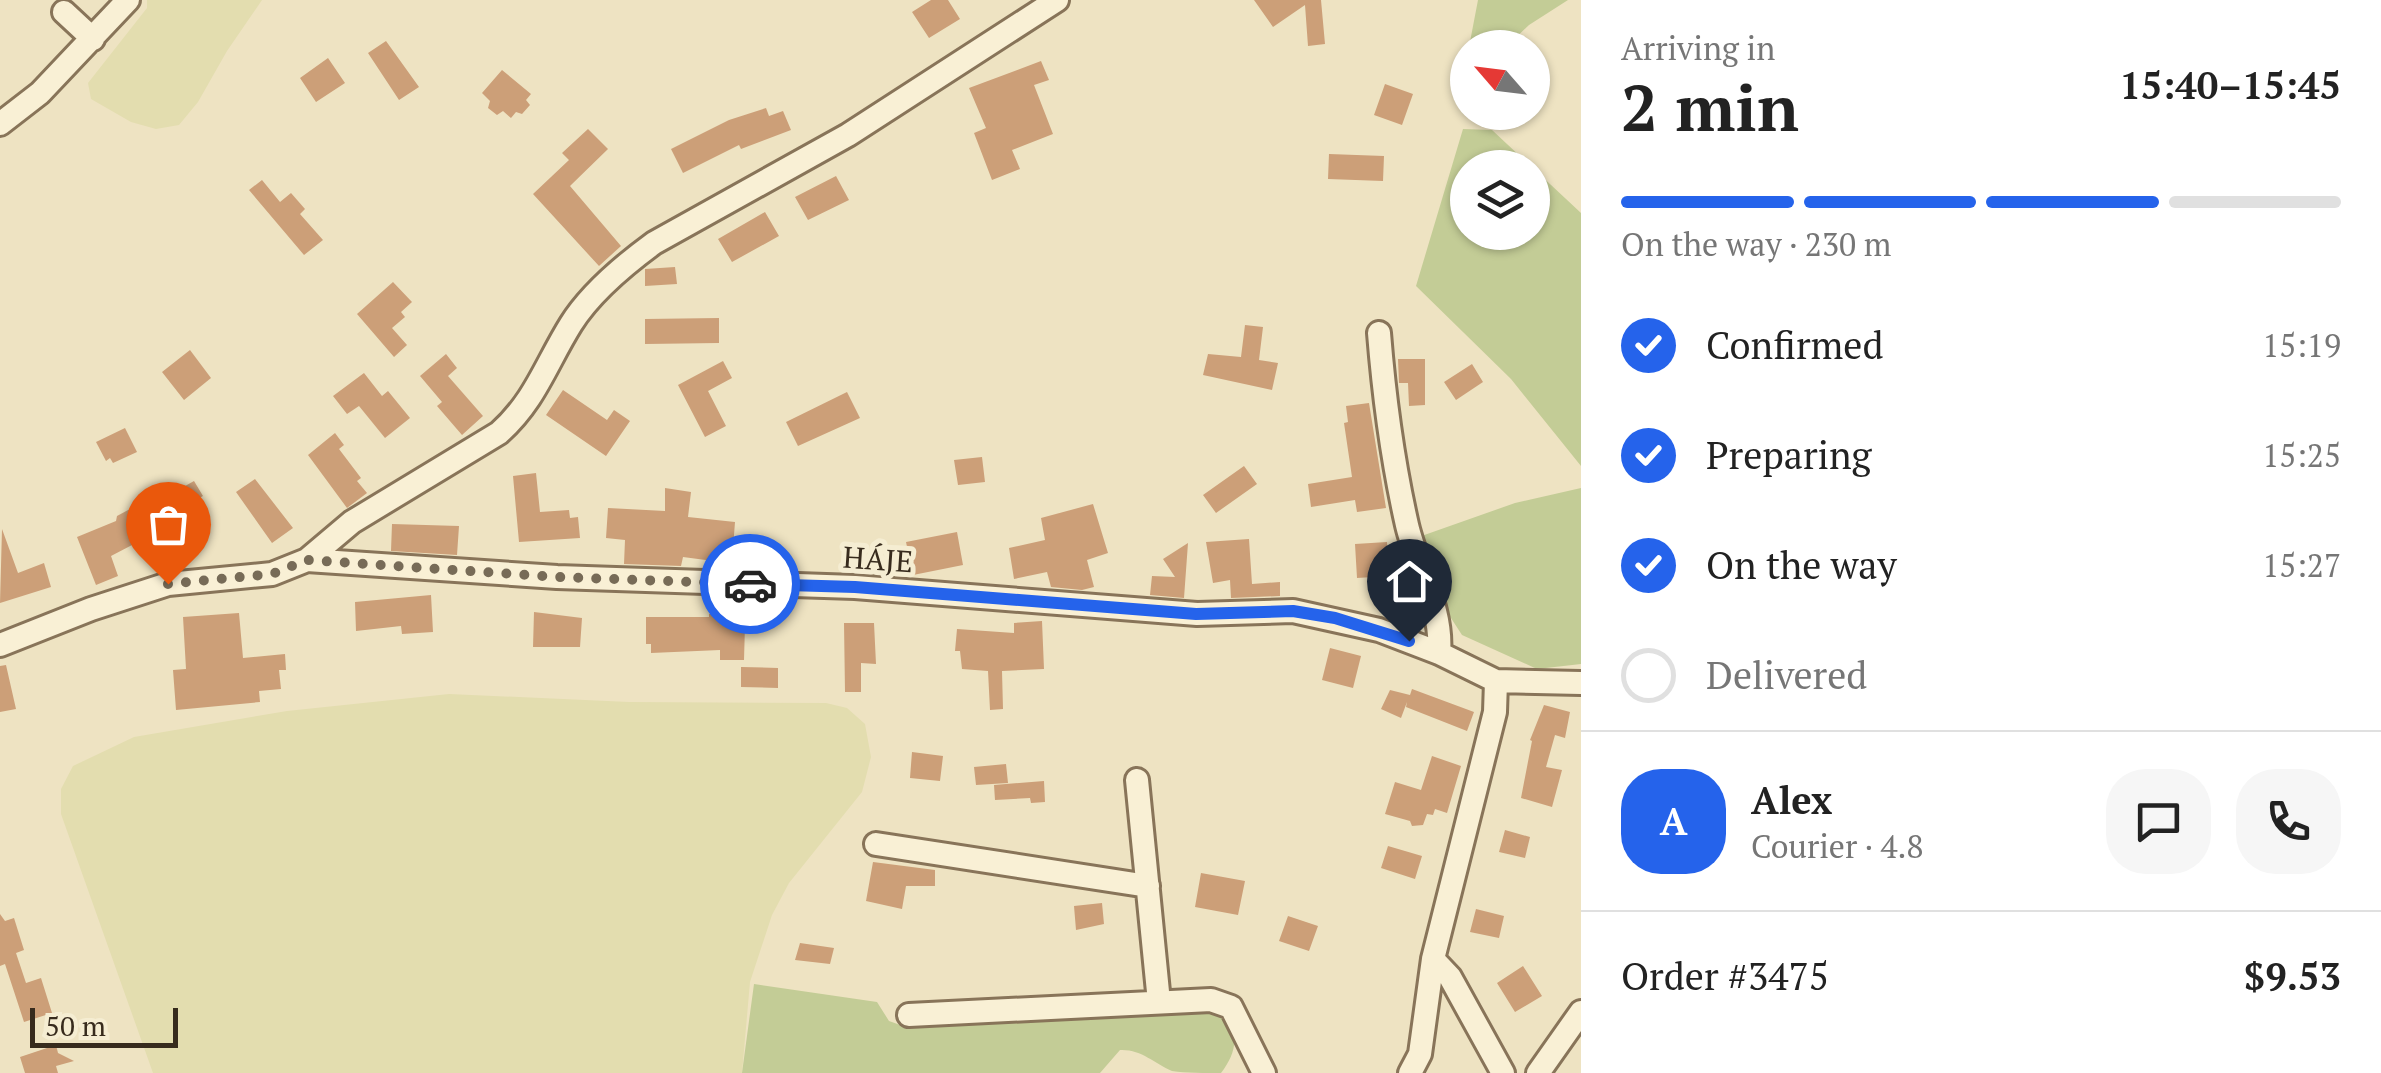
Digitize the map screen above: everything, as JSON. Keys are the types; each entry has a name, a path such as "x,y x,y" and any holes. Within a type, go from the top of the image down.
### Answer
{"street":[{"path":"0,124 40,93 128,0"},
{"name":"HÁJE","path":"0,645 168,584 272,574 307,560 352,522 499,433 516,418 530,401 572,322 624,264 654,243 848,135 1057,0"},
{"path":"64,12 92,39"},
{"path":"1379,333 1382,374 1408,526 1441,630 1438,652"},
{"name":"HÁJE","path":"307,560 557,577 855,587 1196,614 1293,611 1380,630 1438,652 1496,681"},
{"path":"1410,1073 1420,1054 1434,960 1496,712 1496,681 1581,682"},
{"path":"1137,780 1159,1002"},
{"path":"876,844 1148,886"},
{"path":"1434,960 1450,977 1503,1073"},
{"path":"909,1015 1211,1000 1231,1008 1264,1073"},
{"path":"1538,1073 1581,1012"}],"shaded area":[{"path":"147,0 262,0 198,102 179,125 156,129 131,122 91,99 88,83 147,8"},
{"path":"449,694 629,702 826,703 847,708 865,724 871,757 862,792 789,883 772,915 750,982 742,1073 153,1073 61,814 61,789 73,766 134,737 287,711"}],"green space":[{"path":"1478,0 1568,0 1524,30 1472,30"},
{"path":"1463,130 1492,130 1513,150 1457,150"},
{"path":"1450,172 1450,250 1550,250 1550,184 1581,213 1581,466 1511,379 1416,286"},
{"path":"1581,488 1581,664 1537,669 1462,635 1436,595 1413,539 1515,503"},
{"path":"754,984 877,1002 889,1021 903,1026 984,1014 1215,1011 1229,1025 1234,1048 1221,1073 1172,1071 1141,1054 1120,1050 1100,1073 742,1073"}],"building":[{"path":"931,0 948,0 960,19 929,38 912,12"},
{"path":"1254,0 1321,0 1325,44 1308,46 1305,5 1273,27"},
{"path":"386,41 419,87 399,100 368,53"},
{"path":"328,58 345,83 316,102 300,78"},
{"path":"1041,61 1049,80 1034,85 1053,134 1012,150 1020,169 992,180 974,133 986,128 969,88"},
{"path":"502,70 531,94 526,100 530,105 511,118 503,111 497,115 488,108 490,101 482,93"},
{"path":"1385,84 1413,94 1402,125 1374,115"},
{"path":"766,108 769,116 783,111 791,130 741,149 739,145 683,173 671,149 729,120"},
{"path":"588,129 608,149 570,186 621,246 599,266 533,194 569,160 562,153"},
{"path":"1329,154 1384,156 1383,181 1328,179"},
{"path":"836,176 849,200 808,220 795,197"},
{"path":"262,180 280,202 291,193 305,209 300,214 323,240 304,255 249,190"},
{"path":"765,212 779,236 732,262 718,239"},
{"path":"675,267 677,284 645,286 645,269"},
{"path":"393,282 412,302 401,312 405,317 392,328 407,345 394,357 357,314"},
{"path":"719,318 719,343 645,344 645,319"},
{"path":"1245,325 1263,327 1259,360 1278,363 1272,390 1203,375 1208,354 1241,357"},
{"path":"190,350 211,378 184,400 162,372"},
{"path":"446,354 457,368 448,376 483,416 462,435 437,406 442,402 420,376"},
{"path":"1398,359 1425,359 1425,405 1409,406 1408,383 1399,383"},
{"path":"723,361 732,378 708,391 726,426 705,437 678,385"},
{"path":"1472,364 1483,382 1456,400 1444,382"},
{"path":"364,373 382,396 388,391 410,418 385,438 359,406 347,414 333,396"},
{"path":"563,390 607,420 614,410 630,421 606,456 546,415"},
{"path":"847,392 860,418 798,446 786,422"},
{"path":"1369,403 1386,508 1357,512 1355,500 1311,507 1308,484 1352,477 1344,423 1348,422 1346,406"},
{"path":"125,428 137,452 113,463 110,458 106,461 96,442"},
{"path":"335,433 344,445 339,449 367,493 347,508 308,455"},
{"path":"982,457 985,482 958,485 954,460"},
{"path":"1244,466 1257,484 1216,513 1203,495"},
{"path":"536,473 540,512 569,510 570,518 578,517 580,538 519,542 513,476"},
{"path":"255,479 293,528 272,543 236,492"},
{"path":"194,481 203,496 196,500 201,509 111,556 118,576 96,585 77,537 116,521 117,516 143,502 146,508"},
{"path":"665,488 691,492 688,517 735,522 733,548 766,550 766,569 735,568 736,564 683,557 681,566 624,564 625,540 606,538 608,508 665,511"},
{"path":"1093,504 1108,553 1087,560 1094,587 1051,587 1047,572 1014,579 1009,548 1045,540 1041,518"},
{"path":"392,524 459,526 457,555 391,551"},
{"path":"2,529 18,573 44,563 51,587 0,603"},
{"path":"957,532 963,565 913,575 906,542"},
{"path":"1249,539 1252,584 1280,582 1280,596 1231,598 1230,580 1213,583 1206,542"},
{"path":"1387,542 1389,576 1357,578 1355,544"},
{"path":"1188,543 1184,598 1150,595 1152,576 1175,577 1163,559"},
{"path":"431,595 433,632 402,634 401,626 356,631 355,602"},
{"path":"534,612 582,618 580,647 533,647"},
{"path":"239,613 243,658 285,654 286,670 279,670 281,689 259,691 260,702 176,710 173,670 186,669 183,617"},
{"path":"739,614 739,625 745,625 744,660 720,660 720,650 651,653 651,644 646,644 646,617"},
{"path":"1042,621 1044,669 1002,671 1003,709 990,710 988,671 962,669 960,651 955,651 957,629 1014,633 1014,623"},
{"path":"844,623 874,623 876,664 861,663 861,692 845,692"},
{"path":"1330,648 1361,656 1353,688 1322,680"},
{"path":"6,665 16,709 0,712 0,666"},
{"path":"741,667 778,668 778,688 741,687"},
{"path":"1412,689 1474,712 1467,731 1406,707 1407,702 1401,718 1381,709 1390,690 1410,695"},
{"path":"1544,705 1570,712 1565,738 1555,735 1546,767 1562,770 1552,807 1521,798 1530,740"},
{"path":"912,752 943,756 940,781 910,778"},
{"path":"1432,756 1461,766 1447,813 1435,809 1433,815 1427,814 1423,825 1412,826 1410,821 1385,814 1395,782 1421,790"},
{"path":"1006,764 1008,783 976,785 974,767"},
{"path":"1044,781 1045,802 1031,803 1030,798 995,800 994,785"},
{"path":"1505,830 1530,837 1525,858 1499,852"},
{"path":"1388,846 1422,856 1415,879 1381,868"},
{"path":"873,862 935,870 935,886 906,886 902,909 866,901"},
{"path":"1201,873 1245,881 1238,915 1195,907"},
{"path":"1102,903 1104,924 1076,930 1074,906"},
{"path":"1476,909 1504,916 1499,938 1470,932"},
{"path":"0,914 5,921 14,918 24,950 16,953 26,983 41,978 52,1013 24,1022 5,964 0,966"},
{"path":"1288,916 1318,926 1309,951 1279,941"},
{"path":"800,943 834,948 830,964 795,960"},
{"path":"1523,966 1542,996 1515,1012 1497,983"},
{"path":"56,1045 58,1053 74,1061 56,1066 58,1073 25,1073 20,1057"}],"way so far":[{"path":"168,584 272,574 307,560 557,577 750,584"}],"route":[{"path":"750,584 855,587 1196,614 1293,611 1335,618 1409,641"}]}
